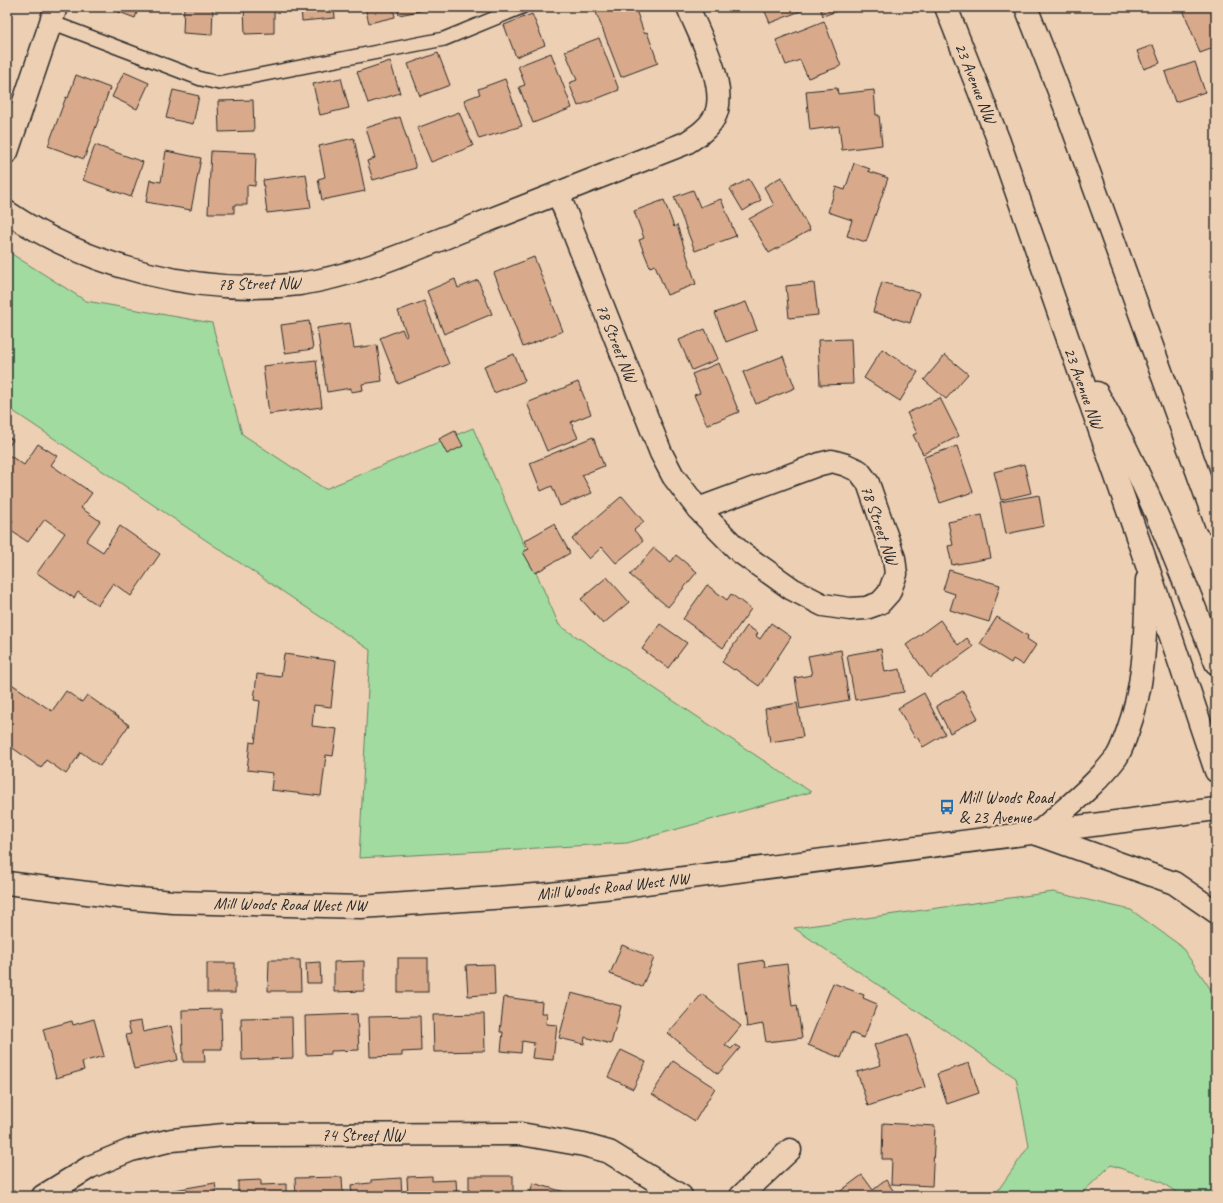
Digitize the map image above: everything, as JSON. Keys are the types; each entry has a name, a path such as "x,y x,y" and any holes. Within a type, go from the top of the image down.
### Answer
{"street":[{"name":"78 Street NW","path":"7,212 33,230 58,243 120,266 158,276 190,282 269,286 300,284 364,268 686,142 704,130 714,118 718,107 718,92 716,78 688,7"},
{"name":"23 Avenue NW","path":"946,7 998,139 1067,340 1147,565 1216,771"},
{"path":"1026,7 1071,123 1215,517"},
{"path":"7,152 54,14"},
{"name":"78 Street NW","path":"558,193 661,453 673,476 698,509 740,552 792,589 822,605 850,609 866,608 880,603 889,593 896,574 894,558 868,483 859,471 832,461 820,464 698,509"},
{"path":"1067,340 1113,422 1178,566 1216,663"},
{"path":"1147,565 1143,670 1135,712 1123,745 1117,757 1104,771 1036,834 1174,883 1216,912"},
{"name":"Mill Woods Road West NW","path":"7,883 27,887 150,900 361,907 550,894 1036,834 1216,809"},
{"name":"74 Street NW","path":"43,1196 90,1167 131,1150 172,1140 224,1135 521,1134 584,1145 609,1152 681,1196"},
{"path":"742,1196 790,1150"}],"lane":[{"path":"54,14 201,78 219,83 236,81 444,39 522,7"}],"green space":[{"path":"7,251 86,301 212,323 242,434 325,489 473,428 559,625 811,792 627,843 359,858 370,650 7,407"},
{"path":"1053,892 1131,910 1181,946 1216,997 1216,1196 1182,1196 1161,1182 1111,1165 1079,1196 994,1196 1029,1146 1016,1078 794,928"}],"building":[{"path":"106,7 139,7 135,18"},
{"path":"184,7 213,7 212,35 183,33"},
{"path":"244,7 274,7 274,33 245,34"},
{"path":"301,7 334,7 335,18 302,21"},
{"path":"365,7 393,7 395,17 369,23"},
{"path":"397,7 430,7 430,9 399,15"},
{"path":"594,7 635,7 644,33 647,32 658,63 621,77"},
{"path":"763,7 802,7 803,10 770,23"},
{"path":"820,7 848,7 823,16"},
{"path":"1182,7 1216,7 1216,47 1200,53"},
{"path":"532,14 545,45 516,57 504,25"},
{"path":"824,21 841,66 808,78 800,60 786,65 776,40"},
{"path":"599,38 619,90 578,106 569,83 577,80 565,51"},
{"path":"1153,45 1160,63 1144,69 1137,51"},
{"path":"438,53 450,85 420,96 408,64"},
{"path":"551,53 572,108 533,123 519,87 525,85 518,66"},
{"path":"390,61 400,93 368,103 357,72"},
{"path":"1195,62 1205,92 1175,102 1165,72"},
{"path":"124,72 149,83 137,109 112,97"},
{"path":"76,75 110,88 84,159 48,146 66,97 68,98"},
{"path":"341,78 349,108 320,115 313,84"},
{"path":"505,79 522,126 479,139 464,100 480,94 478,89"},
{"path":"837,88 838,94 874,90 876,115 879,115 882,145 842,150 839,126 810,130 806,91"},
{"path":"173,90 199,96 193,124 166,118"},
{"path":"253,100 254,131 219,132 218,101"},
{"path":"459,112 473,146 431,162 417,128"},
{"path":"400,117 416,168 373,180 367,161 375,158 366,128"},
{"path":"354,138 365,191 322,200 318,179 325,177 319,146"},
{"path":"95,145 143,162 131,197 83,180"},
{"path":"166,151 201,158 191,210 146,202 150,180 161,182"},
{"path":"211,151 256,153 255,186 247,185 247,205 234,205 234,213 208,213"},
{"path":"854,163 870,169 868,171 888,178 866,242 847,236 852,220 828,212 836,187 845,190"},
{"path":"306,174 311,208 267,213 263,180"},
{"path":"781,177 810,230 769,253 749,219 774,205 764,187"},
{"path":"749,179 761,200 743,211 730,189"},
{"path":"693,190 700,207 721,199 736,236 695,251 674,197"},
{"path":"664,200 674,227 677,225 696,284 667,295 655,265 650,267 639,240 644,238 634,211"},
{"path":"534,257 563,331 523,347 494,273"},
{"path":"455,279 458,288 478,280 492,314 444,334 427,291"},
{"path":"882,282 919,293 910,323 873,312"},
{"path":"814,283 818,315 789,318 786,286"},
{"path":"424,301 449,364 398,384 380,338 402,329 405,336 407,335 398,311"},
{"path":"746,302 757,330 726,342 715,313"},
{"path":"309,321 313,349 285,353 281,325"},
{"path":"350,323 354,348 377,345 382,381 362,384 363,390 351,392 351,388 327,392 317,328"},
{"path":"705,329 718,359 692,370 679,340"},
{"path":"851,339 853,384 820,385 818,340"},
{"path":"882,349 918,372 900,401 864,378"},
{"path":"514,354 525,381 494,393 484,366"},
{"path":"945,355 968,374 946,399 924,380"},
{"path":"783,356 795,388 756,404 743,372"},
{"path":"316,360 322,407 269,414 263,366"},
{"path":"719,363 739,412 707,425 694,395 700,393 692,374"},
{"path":"578,382 591,414 571,422 578,438 547,451 527,403"},
{"path":"940,398 959,436 923,454 913,435 917,433 907,413"},
{"path":"455,431 463,446 447,454 439,439"},
{"path":"7,436 13,440 7,449"},
{"path":"593,437 604,466 582,475 592,493 560,506 552,486 541,491 530,463"},
{"path":"38,444 57,456 51,465 92,493 81,508 100,521 86,541 103,552 120,526 160,554 131,596 113,583 98,605 78,592 74,598 37,573 65,533 45,519 28,542 8,529 13,521 7,517 7,454 24,465"},
{"path":"957,446 973,492 940,503 924,457"},
{"path":"1024,464 1031,493 1001,500 994,472"},
{"path":"1039,495 1044,526 1006,534 1000,502"},
{"path":"622,496 644,522 634,530 643,541 616,563 602,547 589,559 572,539"},
{"path":"982,515 991,558 952,565 948,546 953,545 948,522"},
{"path":"554,524 570,553 535,573 523,552 529,549 524,541"},
{"path":"654,548 671,562 676,555 697,572 668,607 630,575"},
{"path":"949,570 1000,585 989,622 950,610 955,594 943,590"},
{"path":"607,577 629,602 603,624 581,599"},
{"path":"707,585 727,600 731,594 751,609 723,648 683,619"},
{"path":"997,617 1028,636 1027,639 1036,645 1023,665 1013,659 1011,663 980,644"},
{"path":"940,620 958,645 967,638 973,647 930,678 906,645"},
{"path":"771,623 791,637 759,686 735,669 734,670 722,662 747,626 758,633 756,636 760,639"},
{"path":"660,624 687,643 668,668 642,649"},
{"path":"881,649 885,672 900,669 904,692 855,700 847,655"},
{"path":"841,650 849,700 800,709 795,678 812,675 808,656"},
{"path":"284,654 336,661 331,707 314,705 312,726 337,729 333,756 326,755 321,796 271,790 273,773 247,770 250,742 255,743 260,701 254,700 257,674 281,677"},
{"path":"7,681 52,711 66,691 82,702 87,695 129,725 100,766 81,752 66,774 46,760 41,768 7,744"},
{"path":"963,691 978,718 950,733 936,706"},
{"path":"924,693 945,734 923,747 917,737 915,738 898,708"},
{"path":"797,703 803,737 770,742 765,709"},
{"path":"622,945 654,958 642,987 610,974"},
{"path":"398,958 428,958 428,992 398,992"},
{"path":"269,960 300,960 301,991 268,991"},
{"path":"764,960 765,967 787,964 792,1006 797,1005 802,1038 766,1042 763,1024 747,1027 739,964"},
{"path":"364,961 364,991 334,992 334,962"},
{"path":"320,962 321,983 307,983 306,963"},
{"path":"207,963 235,963 235,993 207,993"},
{"path":"494,964 495,994 468,996 466,965"},
{"path":"833,983 864,995 863,998 877,1004 864,1038 851,1033 841,1058 808,1045"},
{"path":"571,993 621,1006 611,1044 585,1037 584,1044 559,1038"},
{"path":"702,994 741,1026 725,1045 731,1049 735,1045 740,1048 718,1074 668,1033"},
{"path":"504,997 542,1002 541,1013 547,1013 546,1024 557,1025 553,1060 532,1058 534,1043 522,1041 521,1053 501,1051 503,1032 500,1032"},
{"path":"221,1009 222,1049 204,1049 205,1062 183,1062 182,1010"},
{"path":"357,1014 359,1050 331,1051 331,1054 306,1055 305,1016"},
{"path":"484,1014 485,1051 434,1052 433,1015"},
{"path":"420,1016 421,1051 402,1052 402,1056 370,1057 369,1017"},
{"path":"292,1017 293,1058 242,1060 241,1018"},
{"path":"94,1019 104,1056 82,1062 84,1070 56,1078 43,1029 72,1021 73,1025"},
{"path":"141,1021 143,1032 171,1026 178,1060 134,1069 126,1035 131,1034 128,1023"},
{"path":"908,1034 925,1087 868,1106 857,1072 881,1065 874,1045"},
{"path":"621,1050 646,1062 633,1089 608,1077"},
{"path":"673,1061 715,1088 695,1121 652,1094"},
{"path":"969,1063 979,1093 947,1104 937,1074"},
{"path":"883,1123 935,1126 932,1186 891,1184 892,1159 882,1159"},
{"path":"862,1175 873,1190 886,1180 897,1196 834,1196"},
{"path":"432,1176 432,1181 456,1180 457,1196 408,1196 407,1177"},
{"path":"469,1176 513,1176 513,1196 469,1196"},
{"path":"342,1177 343,1196 296,1196 295,1178"},
{"path":"401,1178 402,1196 352,1196 351,1185 371,1183 371,1180"},
{"path":"261,1180 261,1185 286,1184 286,1196 238,1196 238,1181"},
{"path":"215,1183 217,1196 164,1196 163,1192"},
{"path":"533,1183 579,1196 529,1196"}],"place":[{"name":"Mill Woods Road & 23 Avenue","path":"947,807"}]}
